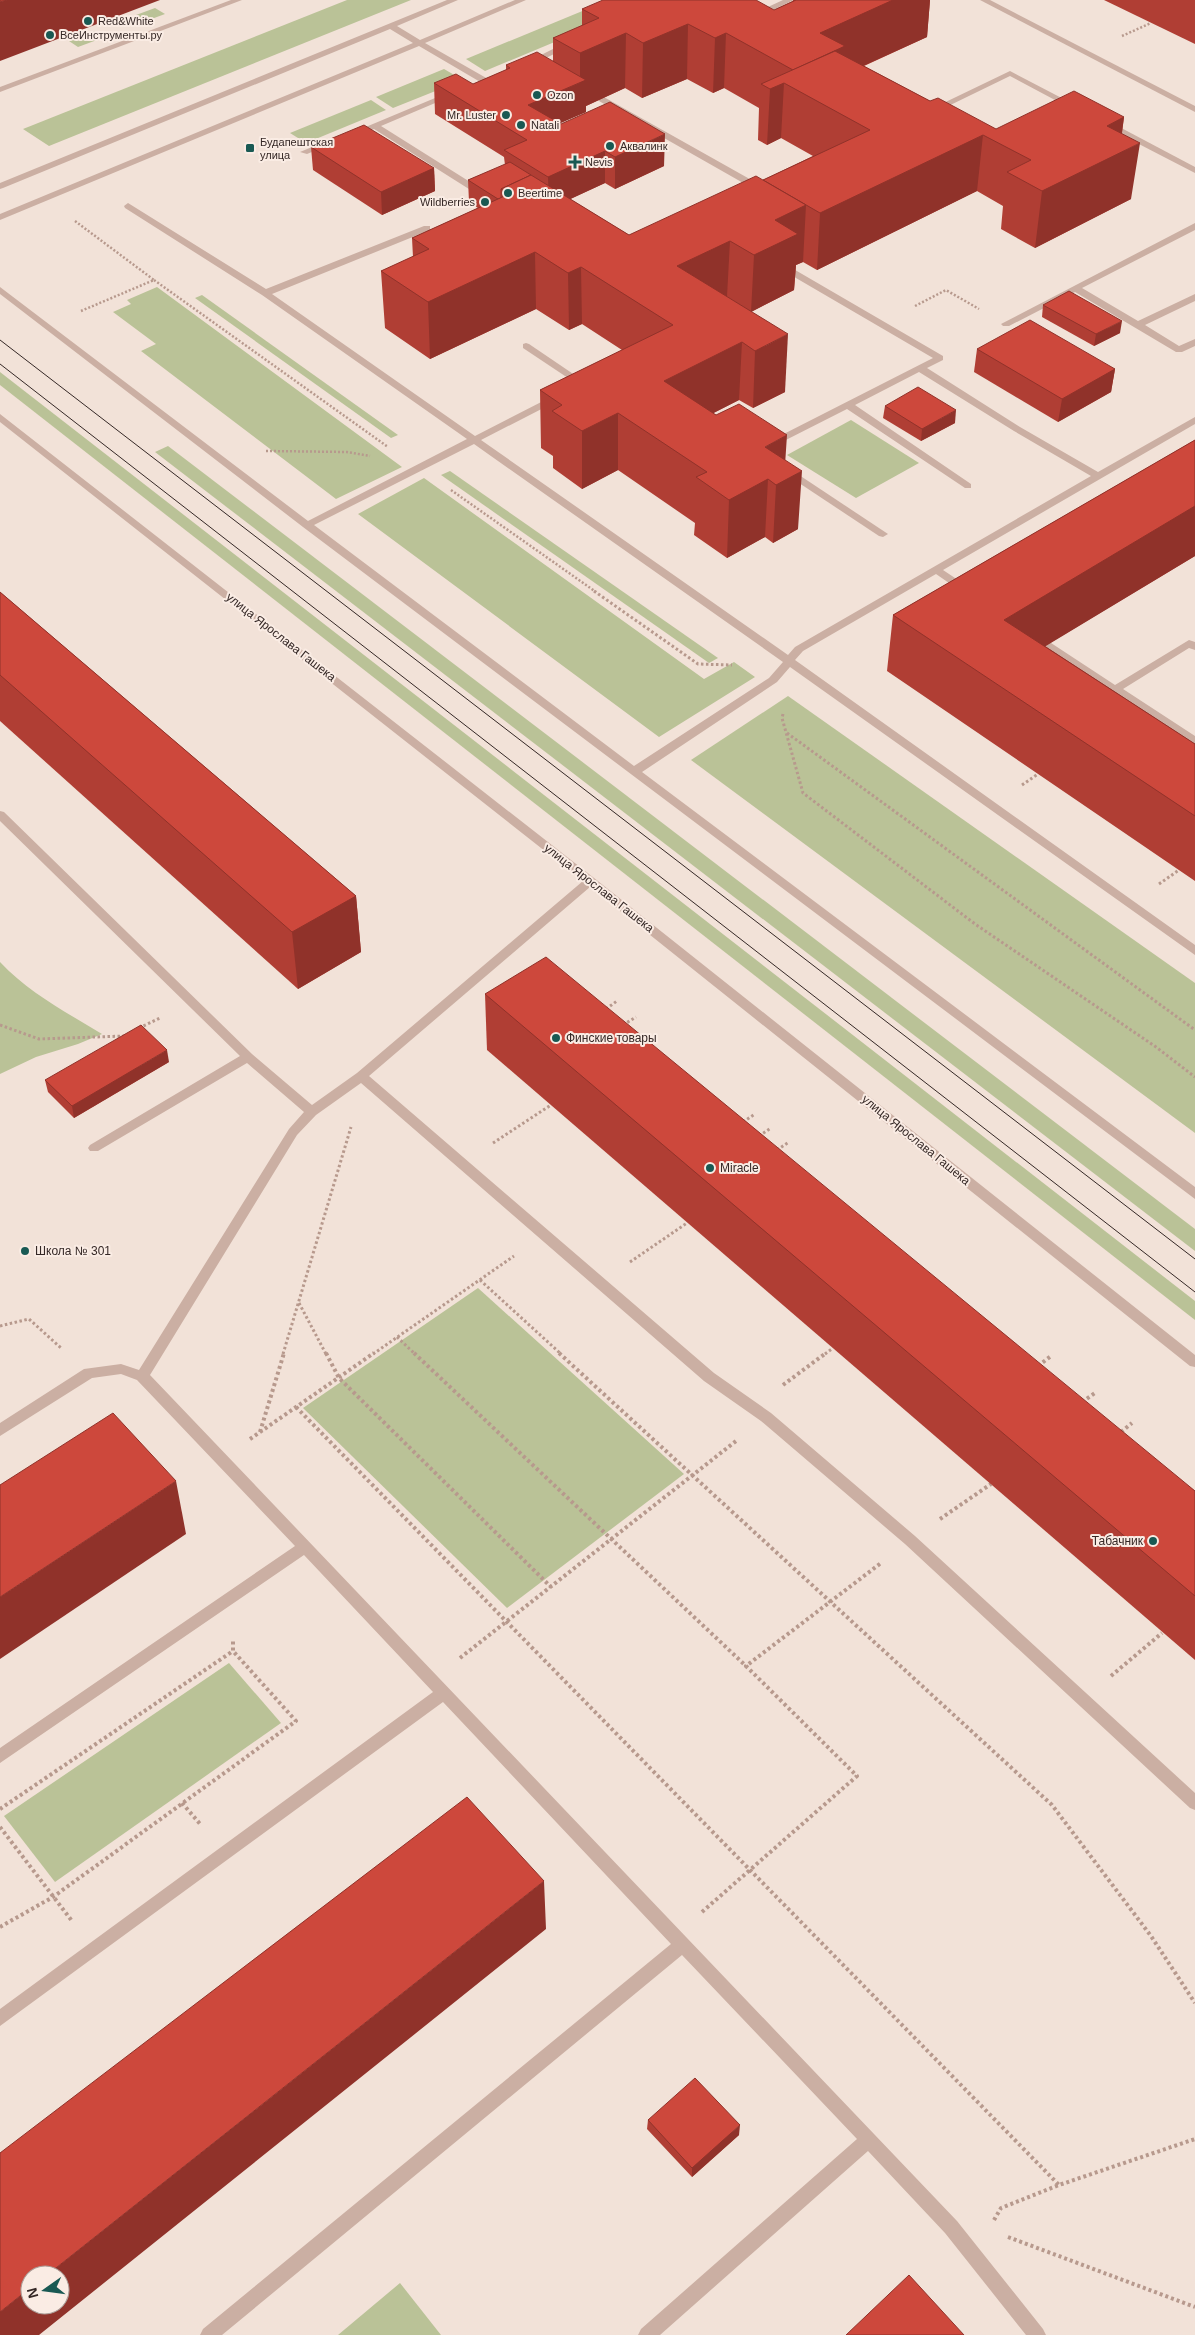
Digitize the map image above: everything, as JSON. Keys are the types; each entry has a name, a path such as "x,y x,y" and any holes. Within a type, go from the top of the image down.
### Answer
{"street":[{"path":"0,90 238,0"},
{"path":"0,186 454,0"},
{"path":"0,217 522,0"},
{"path":"747,18 790,0"},
{"path":"984,0 1195,108"},
{"path":"390,26 489,79 472,86"},
{"path":"518,67 580,40"},
{"path":"535,60 543,65"},
{"path":"923,116 1010,73 1080,110"},
{"path":"304,152 375,126 463,90"},
{"path":"602,98 752,184 734,192"},
{"path":"1098,119 1195,170"},
{"path":"375,126 484,195"},
{"path":"128,206 265,293 1195,951"},
{"path":"1006,324 1195,226"},
{"path":"265,293 427,228"},
{"path":"765,447 940,358 787,269"},
{"path":"1076,288 1179,350 1195,342"},
{"path":"0,290 307,525 1195,1194"},
{"path":"1138,326 1195,297"},
{"path":"307,525 584,384 526,346"},
{"path":"921,369 1017,429 1098,476"},
{"path":"848,405 968,486"},
{"name":"улица Ярослава Гашека","path":"0,417 590,880 1195,1362"},
{"path":"635,771 773,680 799,648 1195,420"},
{"path":"780,467 883,534"},
{"path":"935,569 978,599"},
{"path":"1116,688 1189,643 1195,647"},
{"path":"1047,645 1195,741"},
{"path":"0,815 248,1057 312,1112"},
{"path":"142,1376 293,1132 312,1112 361,1076 590,880"},
{"path":"94,1148 248,1057"},
{"path":"361,1076 709,1377 766,1417 910,1540 1195,1803"},
{"path":"0,1430 89,1373 121,1369 142,1376 951,2227 1038,2335"},
{"path":"0,1756 305,1547"},
{"path":"0,2018 444,1693"},
{"path":"209,2335 683,1944"},
{"path":"647,2335 868,2140"}],"path":[{"path":"72,219 392,450"},
{"path":"78,312 154,280"},
{"path":"880,323 946,290 1006,324"},
{"path":"273,451 347,452 374,456"},
{"path":"447,487 698,664 736,665"},
{"path":"784,711 782,718 803,793 975,924 1156,1047 1195,1077"},
{"path":"786,732 1101,964 1195,1030"},
{"path":"1157,886 1179,870"},
{"path":"603,1010 617,1002"},
{"path":"615,1030 636,1017"},
{"path":"0,1024 39,1039 124,1036"},
{"path":"260,1432 354,1119 361,1076"},
{"path":"461,1163 551,1105"},
{"path":"740,1124 755,1114"},
{"path":"757,1137 771,1128"},
{"path":"774,1152 789,1142"},
{"path":"599,1283 687,1222"},
{"path":"221,1459 499,1266"},
{"path":"480,1280 1052,1805 1151,1936 1195,2003"},
{"path":"299,1303 339,1378 551,1587"},
{"path":"0,1326 29,1319 89,1373"},
{"path":"398,1337 746,1666 856,1776 700,1913"},
{"path":"752,1407 832,1348"},
{"path":"1036,1368 1051,1356"},
{"path":"1080,1404 1095,1392"},
{"path":"296,1407 1059,2186"},
{"path":"432,1680 766,1417"},
{"path":"1117,1435 1132,1423"},
{"path":"910,1540 991,1484"},
{"path":"746,1666 877,1565"},
{"path":"0,1927 53,1897 296,1721 233,1651 235,1595"},
{"path":"1083,1700 1162,1633"},
{"path":"0,1810 233,1651"},
{"path":"182,1803 205,1830"},
{"path":"0,1827 94,1950"},
{"path":"993,2222 1001,2208 1195,2139"},
{"path":"1006,2236 1195,2307"}],"green space":[{"path":"347,0 411,0 49,146 23,129"},
{"path":"609,0 655,0 485,71 466,59"},
{"path":"155,8 165,14 138,24 128,18"},
{"path":"95,31 105,37 78,47 69,41"},
{"path":"444,69 463,80 393,108 376,97"},
{"path":"371,100 386,110 306,143 290,133"},
{"path":"157,287 402,467 336,499 141,351 156,344 113,312 131,304 127,300"},
{"path":"202,295 398,435 391,438 195,298"},
{"path":"0,372 1195,1301 1195,1320 0,385"},
{"path":"851,420 919,463 856,498 787,455"},
{"path":"168,446 1195,1229 1195,1251 155,452"},
{"path":"450,471 718,658 709,663 441,475"},
{"path":"424,478 704,679 734,662 755,677 659,737 358,514"},
{"path":"788,696 1195,983 1195,1133 691,760"},
{"path":"0,962 36,993 102,1034 78,1044 36,1057 0,1074"},
{"path":"478,1288 684,1474 507,1608 303,1408"},
{"path":"229,1663 281,1723 55,1882 4,1816"},
{"path":"400,2283 441,2335 338,2335"}],"building":[{"path":"603,0 756,0 774,10 796,0 893,0 820,33 845,46 793,70 726,33 715,38 688,24 643,43 626,33 580,53 553,38 599,18 582,9"},
{"path":"835,51 930,101 938,98 996,129 1074,91 1124,117 1107,126 1140,143 1042,191 1007,172 1031,160 983,135 820,213 763,180 870,130 784,83 770,89 761,84"},
{"path":"537,52 586,80 528,105 561,124 610,102 665,134 615,157 605,151 548,177 504,150 527,140 434,83 456,74 473,84 510,68 506,65"},
{"path":"364,125 434,168 381,192 311,147"},
{"path":"510,162 531,175 501,189 501,198 498,199 468,180"},
{"path":"531,175 629,235 756,176 806,205 775,220 798,234 754,255 730,241 677,266 788,334 755,351 742,342 664,381 716,415 739,404 787,435 765,447 802,471 776,485 768,479 729,500 696,477 707,472 618,413 582,431 552,411 562,405 540,390 673,325 581,267 568,273 535,252 428,302 381,271 429,249 412,238 509,194 501,189"},
{"path":"1069,291 1122,321 1096,334 1043,305"},
{"path":"1030,320 1115,369 1062,399 977,349"},
{"path":"918,387 956,410 922,429 885,406"},
{"path":"1195,440 1195,506 1004,620 1195,744 1195,816 893,615"},
{"path":"0,592 356,896 292,932 0,675"},
{"path":"546,957 1195,1491 1195,1596 485,994"},
{"path":"141,1025 167,1050 72,1106 45,1080"},
{"path":"113,1413 176,1481 0,1597 0,1485"},
{"path":"467,1797 544,1881 60,2265 20,2265 20,2296 0,2312 0,2153"},
{"path":"695,2078 740,2125 692,2168 648,2120"},
{"path":"909,2275 964,2335 846,2335"}],"tram line":[{"path":"0,340 1195,1259"},
{"path":"0,364 1195,1292"}],"place":[{"name":"Red&White","path":"88,21"},
{"name":"ВсеИнструменты.ру","path":"50,35"},
{"name":"Ozon","path":"537,95"},
{"name":"Mr. Luster","path":"506,115"},
{"name":"Natali","path":"521,125"},
{"name":"Аквалинк","path":"610,146"},
{"name":"Будапештская улица","path":"250,148"},
{"name":"Nevis","path":"575,162"},
{"name":"Beertime","path":"508,193"},
{"name":"Wildberries","path":"485,202"},
{"name":"Финские товары","path":"556,1038"},
{"name":"Miracle","path":"710,1168"},
{"name":"Школа № 301","path":"25,1251"},
{"name":"Табачник","path":"1153,1541"}]}
